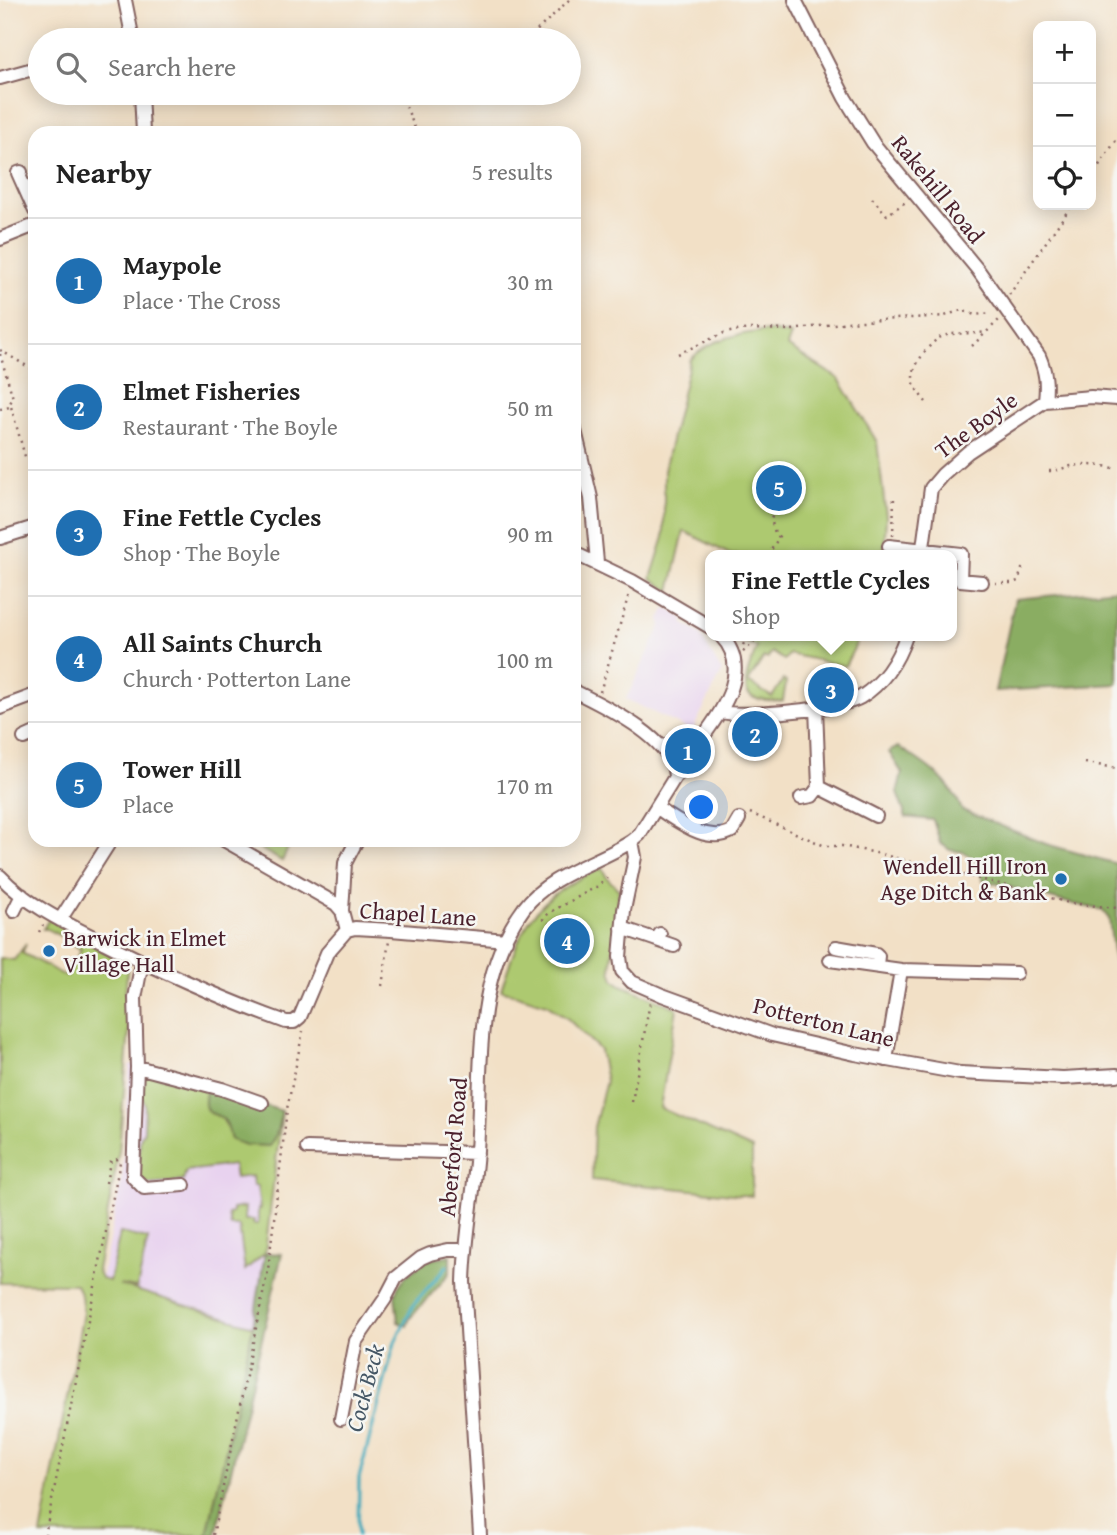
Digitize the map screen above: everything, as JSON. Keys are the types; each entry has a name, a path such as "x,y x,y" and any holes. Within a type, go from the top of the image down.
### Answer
{"street":[{"path":"125,0 131,28"},
{"name":"Rakehill Road","path":"795,0 845,98 873,143 1005,306 1039,356 1046,372 1045,401"},
{"path":"0,78 28,70"},
{"path":"142,105 143,126"},
{"path":"21,172 18,173 28,196"},
{"path":"0,239 28,228"},
{"name":"The Boyle","path":"922,550 931,488 968,452 1045,401 1091,397 1117,399"},
{"path":"581,454 592,498 597,562"},
{"path":"0,538 28,529"},
{"path":"891,546 912,550"},
{"path":"957,554 961,554 960,580 982,582"},
{"path":"581,556 632,581 705,624"},
{"path":"636,838 675,777 686,767 699,741 720,712 732,685 735,659 724,641"},
{"path":"720,712 751,715 817,707 859,698 877,684 895,662 904,641"},
{"path":"581,694 621,716 660,746 672,760 675,777"},
{"path":"0,708 28,698"},
{"path":"801,798 812,796 819,787 817,707"},
{"path":"660,746 699,741"},
{"path":"819,787 876,816"},
{"path":"657,808 685,825 712,836 732,831 739,819"},
{"name":"Potterton Lane","path":"636,838 622,928 620,964 622,971 632,982 772,1035 886,1060 960,1073 1063,1078 1117,1075"},
{"name":"Aberford Road","path":"480,1535 464,1321 465,1250 477,1153 484,1009 506,940 525,907 539,892 570,872 636,838"},
{"path":"60,919 106,847"},
{"path":"237,847 336,904 342,911"},
{"path":"347,930 342,911 345,863 353,847"},
{"path":"0,876 60,919 142,962 286,1022 294,1022 300,1017"},
{"path":"14,911 23,895"},
{"path":"622,928 659,937 674,946"},
{"name":"Chapel Lane","path":"300,1017 327,953 347,930 391,930 506,940"},
{"path":"836,947 876,954 877,965"},
{"path":"830,961 901,970 1001,965 1016,973"},
{"path":"142,962 135,998 137,1067 133,1177 144,1188 184,1185"},
{"path":"886,1060 901,970"},
{"path":"137,1067 222,1089 262,1103"},
{"path":"307,1148 477,1153"},
{"path":"341,1419 356,1341 396,1278 430,1254 465,1250"}],"path":[{"path":"540,28 569,0"},
{"path":"1117,25 1114,25 1117,31"},
{"path":"405,105 414,126"},
{"path":"1096,170 1117,139"},
{"path":"872,198 887,215 915,195"},
{"path":"678,354 724,333 749,329 792,330 847,322 945,316 961,310 975,315 998,314 1069,210"},
{"path":"972,346 996,325 1005,306"},
{"path":"926,402 918,393 913,377 929,345 941,337 986,332"},
{"path":"0,352 28,367"},
{"path":"0,352 13,398 10,403 26,460"},
{"path":"0,410 11,407"},
{"path":"1048,471 1072,466 1106,466 1117,469"},
{"path":"891,546 894,497"},
{"path":"770,550 779,537 771,519 778,506"},
{"path":"982,582 1018,581 1025,566"},
{"path":"596,702 632,581"},
{"path":"735,659 755,641"},
{"path":"1086,763 1117,768"},
{"path":"739,819 745,812 825,846 842,846 872,852 1069,904 1117,908"},
{"path":"550,924 543,919 548,913 596,887 607,878"},
{"path":"382,986 391,930"},
{"path":"632,1102 652,990"},
{"path":"213,1535 268,1270 286,1109 304,1032 300,1017"},
{"path":"45,1535 120,1158 110,1162 106,1184"}],"shaded area":[{"path":"666,608 685,619 683,623 699,633 722,672 692,731 626,699 661,626 660,619"},
{"path":"130,1064 282,1111 265,1253 253,1326 101,1279 122,1179"}],"green space":[{"path":"770,331 791,335 787,346 839,379 877,442 886,516 884,550 721,550 684,531 670,591 651,578 664,537 664,470 690,360 707,346 748,333"},
{"path":"1117,589 1117,684 995,691 1015,599"},
{"path":"742,641 858,641 845,666 789,654 784,660 772,652 767,659 764,657 748,682 772,697 783,680 786,682 783,701 757,699 746,689 747,674 757,647"},
{"path":"898,747 944,781 962,810 1046,844 1117,864 1117,964 1114,960 1109,919 1102,910 983,880 975,860 940,843 933,820 906,817 897,793 902,773 889,752"},
{"path":"257,847 289,847 282,861"},
{"path":"602,868 607,878 619,890 611,970 614,979 621,985 677,1008 660,1108 752,1149 752,1196 592,1180 594,1127 606,1081 600,1050 568,1019 547,1004 501,990 516,946 534,914 560,890"},
{"path":"49,919 128,965 125,995 126,1018 130,1018 119,1151 97,1270 101,1279 109,1281 120,1233 148,1239 137,1288 119,1285 253,1326 207,1535 41,1535 83,1313 76,1284 0,1283 0,958 14,960 26,944 22,953 67,977 81,949 43,929"},
{"path":"141,1071 202,1088 206,1092 207,1109 221,1117 228,1128 276,1135 282,1111 265,1253 245,1270 239,1226 230,1226 228,1214 232,1213 232,1209 245,1207 244,1220 254,1220 253,1224 258,1224 260,1209 257,1186 253,1186 252,1176 235,1178 233,1165 186,1171 183,1181 148,1184 139,1176 145,1104 140,1094"},
{"path":"202,1086 282,1111 276,1135 269,1146 246,1145 231,1140 223,1119 205,1107 206,1092"},
{"path":"265,1253 282,1254 216,1535 207,1535 253,1326"},
{"path":"450,1255 450,1273 410,1318 407,1326 398,1322 395,1295 406,1276 427,1260"}],"waterway":[{"name":"Cock Beck","path":"358,1535 359,1478 395,1342 414,1304 447,1266"}],"place":[{"name":"Tower Hill","path":"779,488"},
{"name":"Fine Fettle Cycles","path":"831,690"},
{"name":"Elmet Fisheries","path":"755,734"},
{"name":"Maypole","path":"688,751"},
{"name":"Wendell Hill Iron Age Ditch & Bank","path":"1061,879"},
{"name":"All Saints Church","path":"567,941"},
{"name":"Barwick in Elmet Village Hall","path":"49,951"}]}
